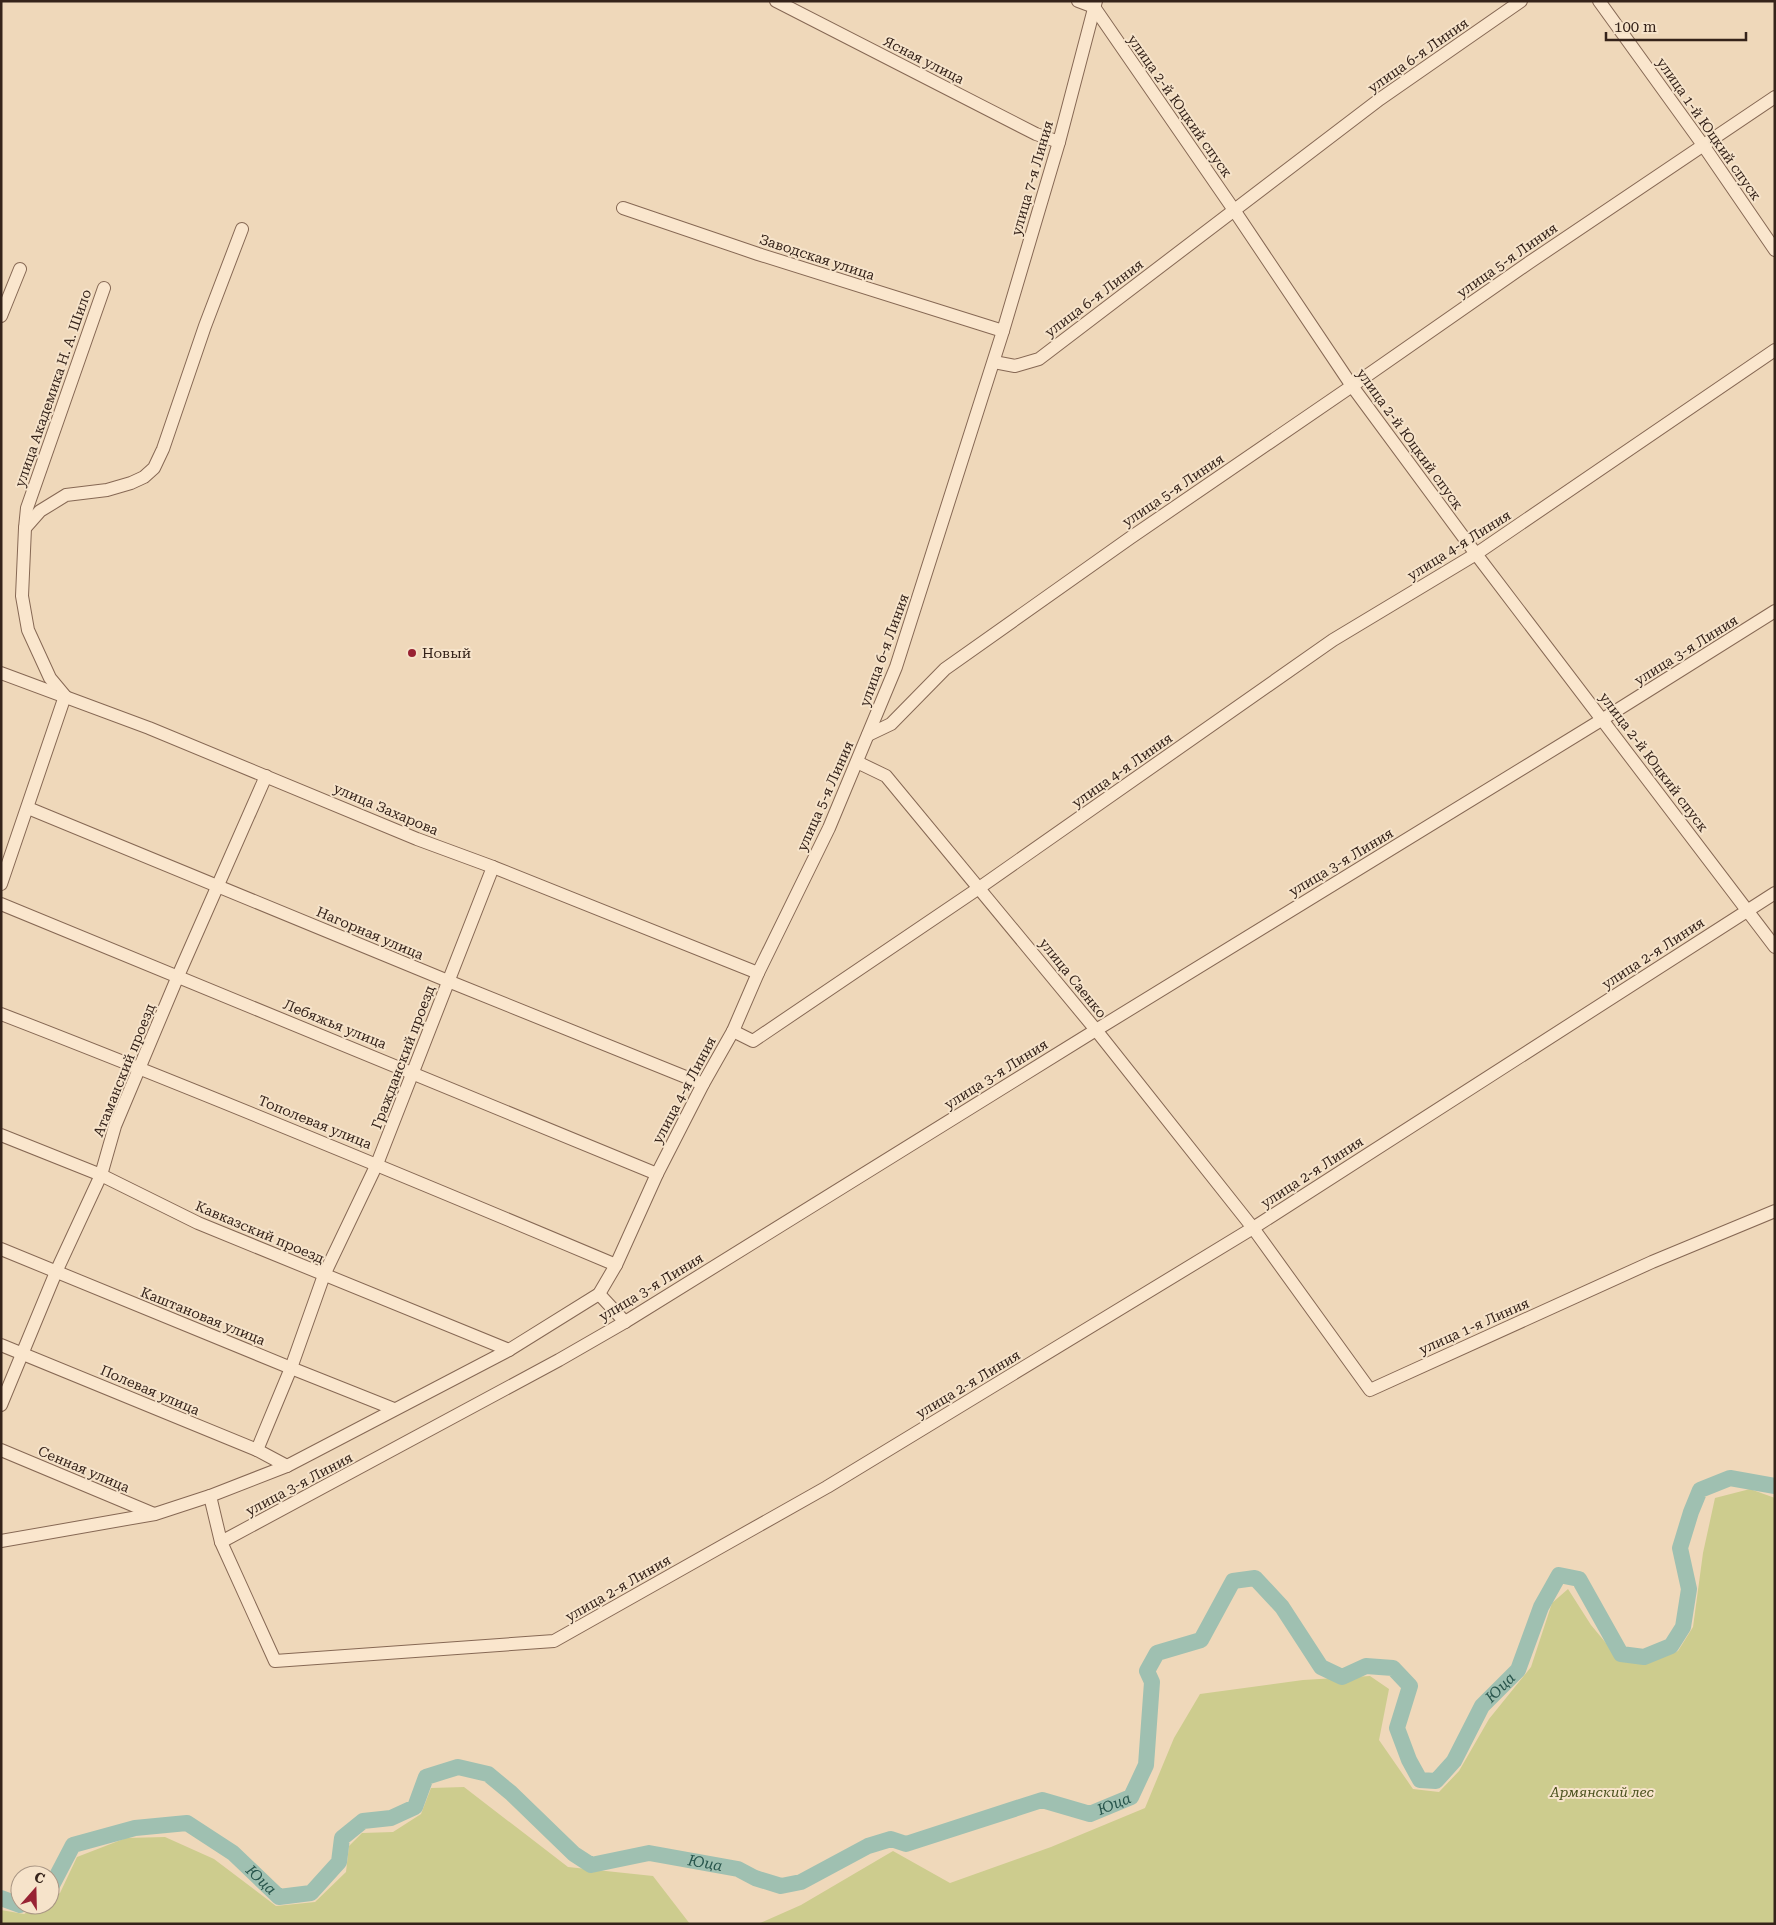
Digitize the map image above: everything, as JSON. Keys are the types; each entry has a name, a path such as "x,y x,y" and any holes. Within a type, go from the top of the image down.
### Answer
{"street":[{"name":"Ясная улица","path":"776,1 1036,134 1059,142"},
{"path":"1078,1 1095,4"},
{"name":"улица 6-я Линия","path":"868,735 896,667 994,362 1014,366 1039,359 1380,99 1521,1"},
{"name":"улица 1-й Юцкий спуск","path":"1599,1 1703,145 1775,250"},
{"name":"улица 7-я Линия","path":"994,362 1059,142 1095,4"},
{"name":"улица 2-й Юцкий спуск","path":"1095,4 1352,386 1476,554 1775,947"},
{"name":"улица 5-я Линия","path":"733,1031 758,973 829,828 868,735 891,724 945,669 1130,538 1538,256 1775,98"},
{"name":"Заводская улица","path":"623,208 758,254 1003,331"},
{"path":"25,528 40,511 66,495 107,490 131,483 144,477 154,468 163,449 205,326 242,229"},
{"path":"1,316 20,269"},
{"name":"улица Академика Н. А. Шило","path":"65,696 50,678 28,630 22,596 26,508 104,288"},
{"name":"улица 4-я Линия","path":"599,1294 616,1265 657,1174 703,1084 733,1031 753,1041 979,888 1333,640 1476,554 1775,350"},
{"name":"улица 3-я Линия","path":"221,1542 625,1322 1775,611"},
{"name":"улица Захарова","path":"1,673 149,728 417,839 758,973"},
{"path":"1,884 65,696"},
{"name":"улица Саенко","path":"857,762 886,776 1096,1030 1253,1228"},
{"name":"Атаманский проезд","path":"1,1405 56,1272 101,1175 115,1126 178,976 266,776"},
{"name":"Нагорная улица","path":"28,808 703,1084"},
{"name":"Гражданский проезд","path":"257,1450 292,1368 324,1275 377,1164 493,868"},
{"name":"улица 2-я Линия","path":"210,1496 221,1542 275,1661 554,1642 828,1487 1253,1228 1775,893"},
{"name":"Лебяжья улица","path":"1,904 414,1072 657,1174"},
{"name":"Тополевая улица","path":"1,1014 377,1164 616,1265"},
{"name":"Кавказский проезд","path":"1,1135 101,1175 198,1223 509,1350"},
{"name":"улица 1-я Линия","path":"1253,1228 1370,1390 1652,1262 1775,1211"},
{"name":"Каштановая улица","path":"1,1249 394,1409"},
{"path":"599,1294 625,1322"},
{"name":"улица 3-я Линия","path":"1,1541 155,1514 210,1496 286,1466 509,1350 599,1294"},
{"name":"Полевая улица","path":"1,1345 257,1450 286,1466"},
{"name":"Сенная улица","path":"1,1450 155,1514"}],"green space":[{"name":"Армянский лес","path":"1750,1489 1775,1498 1775,1924 758,1924 801,1905 893,1851 950,1883 1051,1847 1145,1808 1174,1738 1200,1694 1303,1680 1370,1676 1389,1689 1379,1740 1413,1789 1439,1792 1459,1771 1489,1719 1531,1667 1552,1603 1568,1589 1591,1625 1620,1660 1647,1663 1678,1651 1693,1627 1703,1553 1715,1498"},
{"path":"464,1787 568,1867 653,1876 690,1924 1,1924 1,1910 10,1912 10,1915 60,1915 60,1893 77,1857 126,1838 165,1837 214,1859 276,1906 315,1902 346,1872 349,1846 362,1833 393,1832 421,1814 431,1788"}],"waterway":[{"name":"Юца","path":"60,1870 73,1845 135,1828 187,1823 233,1853 279,1897 311,1893 339,1862 342,1838 363,1821 391,1818 415,1807 426,1777 458,1767 488,1774 511,1793 574,1854 591,1865 649,1853 738,1869 755,1878 781,1886 801,1882 868,1846 891,1839 906,1844 1042,1800 1090,1814 1131,1797 1146,1765 1152,1682 1147,1671 1157,1653 1201,1640 1233,1581 1255,1578 1282,1607 1321,1667 1342,1677 1366,1666 1393,1668 1410,1686 1397,1728 1409,1760 1420,1780 1436,1781 1454,1761 1482,1706 1518,1670 1541,1607 1559,1575 1579,1579 1621,1654 1644,1657 1671,1646 1683,1627 1689,1589 1680,1548 1700,1490 1730,1478 1775,1486"},
{"name":"Юца","path":"1,1898 10,1901"}],"place":[{"name":"Новый","path":"412,653"}]}
